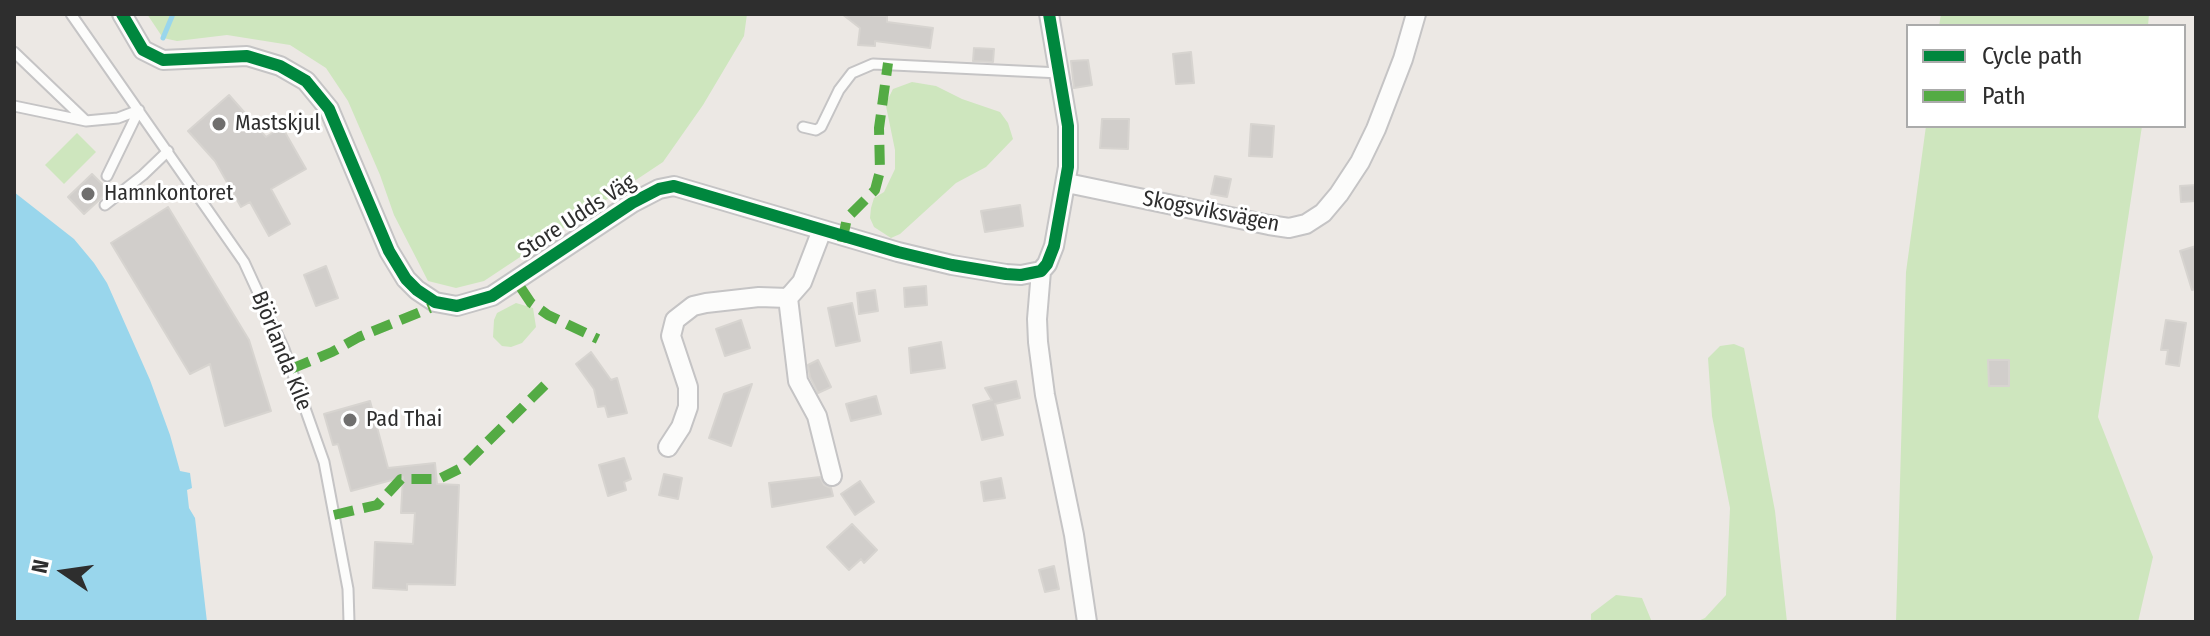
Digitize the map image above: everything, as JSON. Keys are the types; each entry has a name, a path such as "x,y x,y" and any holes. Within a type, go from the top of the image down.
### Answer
{"street":[{"name":"Store Udds Väg","path":"122,14 143,50 163,60 247,56 280,66 306,81 329,109 389,251 406,279 435,302 457,306 492,296 632,203 667,186 691,189 898,252 980,272 1021,275 1041,271"},
{"path":"1049,14 1068,126 1067,183 1054,246 1041,271 1037,319 1042,369 1074,535 1087,622"},
{"name":"Skogsviksvägen","path":"1067,183 1269,225 1289,228 1306,224 1323,213 1360,162 1398,73 1416,14"},
{"path":"822,230 802,282 788,298 798,381 817,416 832,476"},
{"path":"668,447 681,427 688,407 688,387 671,336 675,320 693,306 706,303 759,297 788,298"}],"lane":[{"name":"Björlanda Kile","path":"71,14 244,262 284,349 324,462 348,589 349,622"},
{"path":"14,52 86,121"},
{"path":"803,127 816,130 821,127 839,90 852,73 873,64 1060,73"},
{"path":"14,106 86,121 118,118 139,110"},
{"path":"107,176 139,110"},
{"path":"105,205 168,151"}],"green space":[{"path":"147,14 747,14 744,36 703,105 663,162 484,281 456,288 428,281 394,215 348,101 326,68 290,45 227,35 177,41 163,38"},
{"path":"1941,14 2149,14 2148,24 1939,24"},
{"path":"912,82 936,86 1000,112 1008,123 1013,139 986,167 956,183 900,234 891,238 874,227 870,218 871,208 874,198 884,192 895,169 895,150 886,106 888,99 893,89"},
{"path":"1926,128 2142,128 2098,417 2153,557 2138,622 1896,622 1906,272"},
{"path":"77,133 96,152 64,184 45,165"},
{"path":"516,303 533,308 536,327 522,343 502,346 493,337 494,320 497,313"},
{"path":"1734,344 1744,348 1775,511 1787,622 1696,622 1705,618 1726,595 1730,508 1712,416 1708,358 1720,346"},
{"path":"1616,595 1642,598 1652,622 1591,622 1591,614"}],"water":[{"path":"14,192 74,239 107,283 150,380 180,471 190,473 192,488 187,490 189,508 195,518 207,622 14,622"}],"building":[{"path":"842,14 887,16 887,22 933,28 930,48 875,41 875,46 858,45 860,28"},
{"path":"974,48 994,49 993,62 973,61"},
{"path":"1191,52 1194,83 1176,84 1173,54"},
{"path":"1088,60 1092,85 1074,88 1071,61"},
{"path":"229,95 266,137 282,127 306,169 271,189 290,224 269,236 250,202 241,207 215,161 188,131"},
{"path":"1102,119 1129,119 1128,149 1100,148"},
{"path":"1251,124 1274,126 1272,157 1249,156"},
{"name":"Hamnkontoret","path":"92,174 109,191 84,214 68,197"},
{"path":"1215,176 1231,179 1227,197 1211,194"},
{"path":"2196,185 2196,201 2181,202 2180,186"},
{"path":"1020,205 1023,226 985,232 981,211"},
{"path":"168,207 249,340 271,411 225,426 210,364 190,374 111,243"},
{"path":"2196,246 2196,289 2192,290 2180,251"},
{"path":"326,266 338,298 316,306 304,275"},
{"path":"926,286 927,305 905,307 904,288"},
{"path":"875,290 878,311 859,314 857,293"},
{"path":"852,303 860,341 836,346 828,308"},
{"path":"741,320 750,348 725,356 716,329"},
{"path":"2166,320 2186,323 2179,366 2166,364 2168,350 2161,350"},
{"path":"941,342 945,368 911,373 909,348"},
{"path":"591,352 611,380 617,378 627,413 608,417 605,406 598,407 594,389 576,364"},
{"path":"818,360 831,387 818,393 808,365"},
{"path":"1988,360 2009,360 2009,386 1989,386"},
{"path":"1016,381 1020,398 995,404 1003,435 982,440 973,405 992,400 985,388"},
{"path":"752,384 731,446 709,438 724,394"},
{"path":"876,396 881,414 851,421 846,404"},
{"path":"370,401 388,468 435,463 437,484 459,485 455,585 407,584 407,590 373,588 375,542 413,544 415,513 401,513 403,477 351,491 338,444 333,445 324,414"},
{"path":"624,458 631,479 624,482 626,490 608,496 599,465"},
{"path":"664,474 682,478 678,499 659,495"},
{"path":"820,477 824,485 831,488 833,496 772,507 769,483"},
{"path":"1001,478 1005,498 984,501 981,482"},
{"path":"860,481 874,502 855,515 841,494"},
{"path":"852,524 877,550 864,563 861,559 849,570 827,547"},
{"path":"1054,566 1059,589 1045,592 1039,570"}],"waterway":[{"path":"163,38 173,14"}],"marked path":[{"path":"842,242 847,218 875,190 880,171 879,128 888,63"},
{"path":"521,288 531,303 548,315 598,339"},
{"path":"291,369 430,308"},
{"path":"334,515 377,505 401,479 439,479 461,468 545,385"}],"cycle path":[{"path":"122,14 143,50 163,60 247,56 280,66 306,81 329,109 389,251 406,279 435,302 457,306 492,296 632,203 659,189 674,186 952,265 1006,274 1041,271 1054,246 1068,167 1068,126 1049,14"}],"place":[{"name":"Mastskjul","path":"219,124"},
{"name":"Hamnkontoret","path":"88,194"},
{"name":"Pad Thai","path":"350,420"}]}
